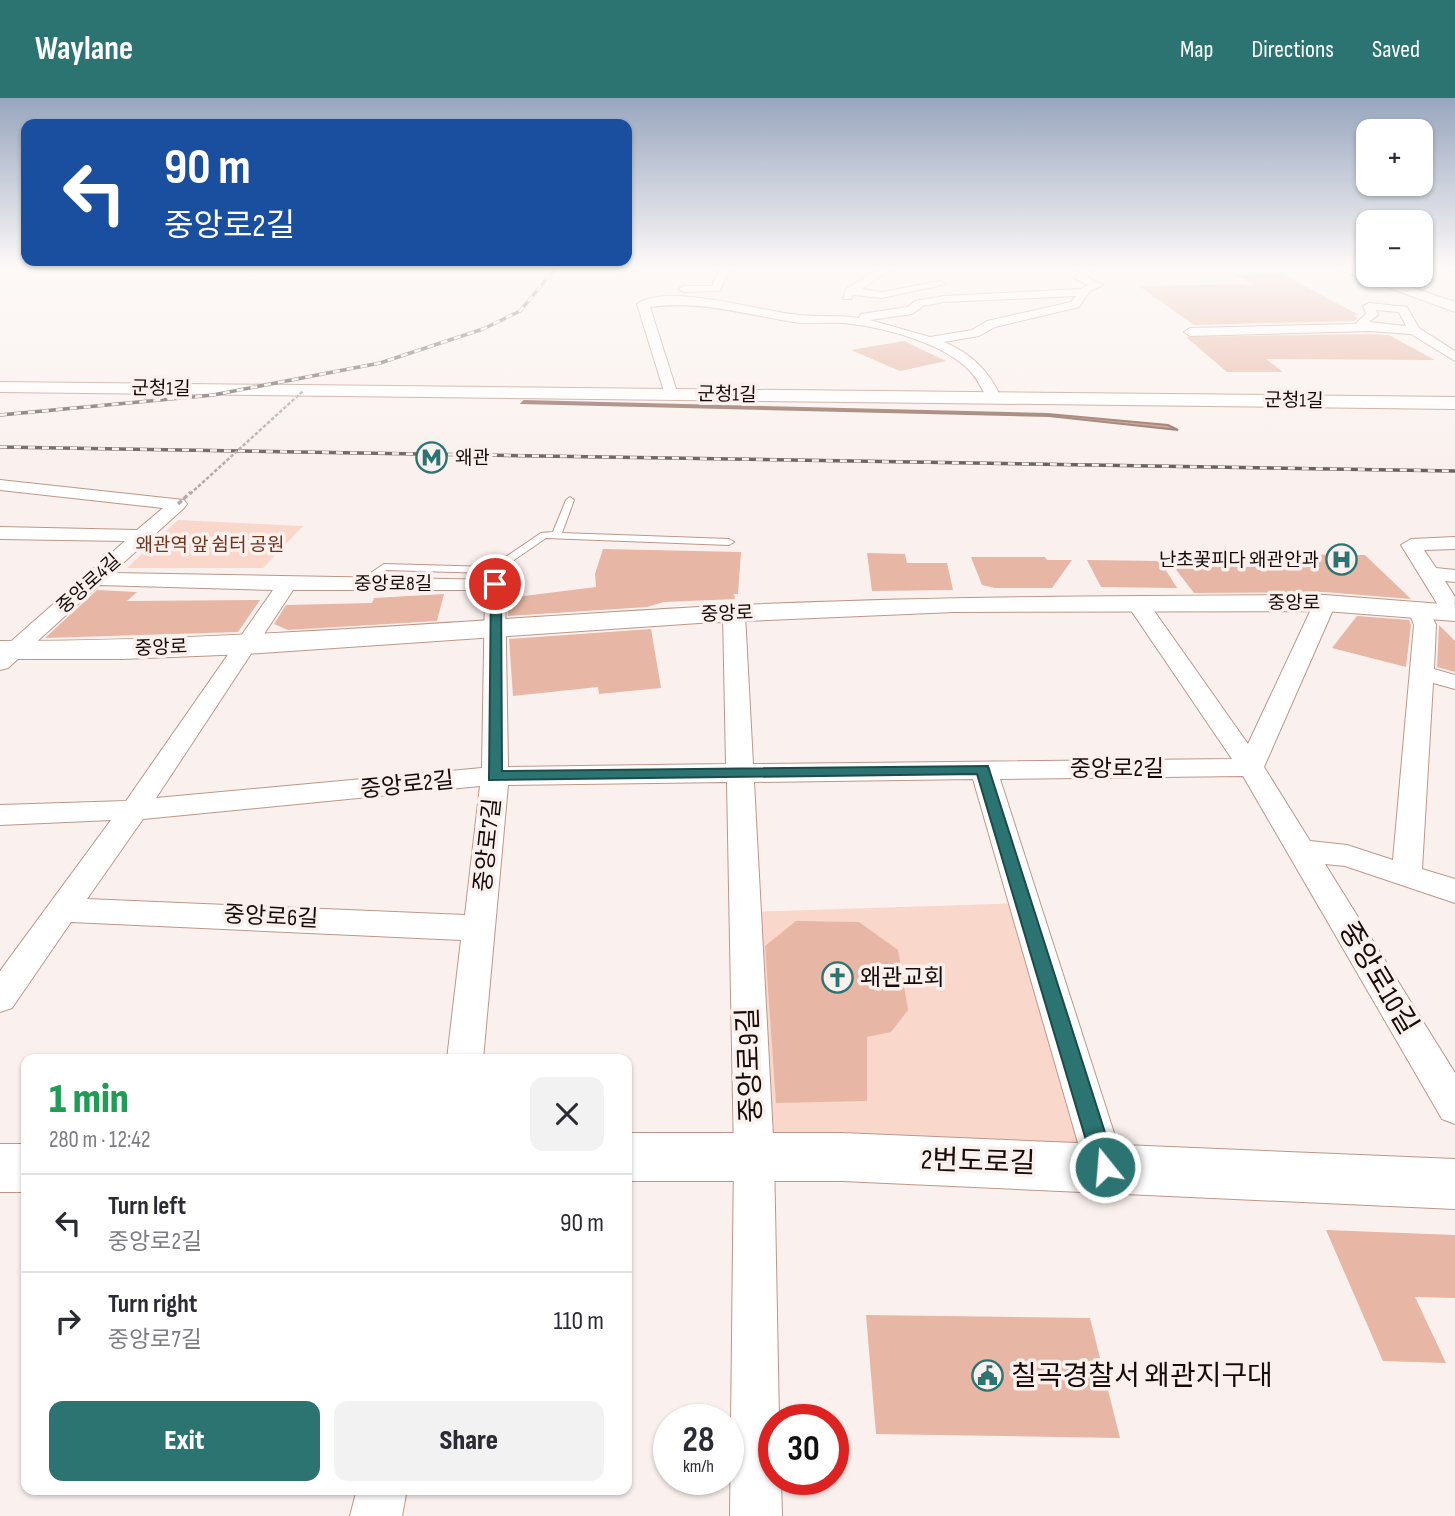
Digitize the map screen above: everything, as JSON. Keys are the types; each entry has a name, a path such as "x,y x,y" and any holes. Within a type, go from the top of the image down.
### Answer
{"street":[{"path":"652,336 671,395"},
{"path":"906,336 953,351 988,380 995,398"},
{"path":"924,341 951,336"},
{"path":"1423,336 1455,357"},
{"name":"군청1길","path":"0,387 1455,403"},
{"path":"0,485 178,505"},
{"name":"중앙로4길","path":"5,654 178,505"},
{"path":"0,533 144,536"},
{"path":"1454,613 1411,545 1455,543"},
{"path":"1417,554 1455,556"},
{"path":"1430,574 1455,576"},
{"path":"494,577 494,630"},
{"name":"중앙로8길","path":"95,579 359,584 494,577"},
{"path":"4,988 134,810 287,584"},
{"name":"중앙로10길","path":"1137,603 1251,767 1455,1107"},
{"path":"1251,767 1325,603"},
{"name":"중앙로","path":"5,654 246,645 734,614 954,604 1325,603 1454,613"},
{"path":"1407,876 1424,625 1419,610"},
{"name":"중앙로9길","path":"734,614 754,1155 756,1516"},
{"name":"중앙로7길","path":"466,1054 495,776 494,630"},
{"path":"1421,673 1455,682"},
{"name":"중앙로2길","path":"0,815 134,810 495,776 1251,767"},
{"path":"983,769 1105,1167"},
{"path":"1300,850 1347,856 1455,891"},
{"name":"중앙로6길","path":"63,910 480,928"},
{"name":"2번도로길","path":"632,1157 754,1155 1105,1167 1455,1184"},
{"path":"0,1168 21,1168"},
{"path":"376,1516 381,1495"}],"lane":[{"path":"556,536 570,500"},
{"path":"494,577 544,535 729,542"}],"path":[{"path":"178,505 303,391"}],"green space":[{"name":"왜관역 앞 쉼터 공원","path":"178,520 303,526 263,568 127,568"},
{"path":"1025,903 1105,1167 754,1155 745,912"}],"shaded area":[{"path":"522,403 1048,414 1168,425 1178,430 1049,416"}],"building":[{"path":"1391,336 1435,360 1266,359 1283,372 1227,372 1186,337"},
{"path":"904,341 946,361 900,371 851,350"},
{"path":"603,549 741,552 738,594 734,594 735,599 664,602 647,607 508,616 508,598 596,587 595,574"},
{"path":"867,553 905,554 907,563 947,563 953,590 872,591"},
{"path":"1245,554 1365,555 1411,599 1325,592 1194,593 1174,567 1256,567"},
{"path":"971,557 1045,557 1047,560 1072,560 1052,588 995,588 982,585"},
{"path":"1087,560 1160,561 1177,588 1101,587"},
{"path":"97,590 137,592 127,601 260,600 238,632 45,638"},
{"path":"444,594 437,621 288,630 274,624 286,605 372,603 374,598"},
{"path":"1357,616 1409,620 1411,625 1406,667 1332,648"},
{"path":"1439,625 1455,641 1455,672 1437,667"},
{"path":"651,629 661,688 599,694 598,687 513,696 509,639"},
{"path":"796,921 859,922 898,950 908,1010 891,1032 867,1037 867,1101 776,1103 765,946"},
{"path":"1326,1230 1455,1235 1455,1298 1415,1297 1446,1363 1383,1361"},
{"name":"칠곡경찰서 왜관지구대","path":"866,1315 1090,1318 1120,1438 876,1434"}],"railway":[{"path":"0,415 213,395 380,363 461,336"},
{"path":"0,447 1455,471"}],"place":[{"name":"왜관","path":"432,458"},
{"name":"난초꽃피다 왜관안과","path":"1342,560"},
{"name":"왜관교회","path":"837,978"},
{"name":"칠곡경찰서 왜관지구대","path":"988,1376"}],"route":[{"path":"495,584 495,776 983,769 1105,1167"}]}
